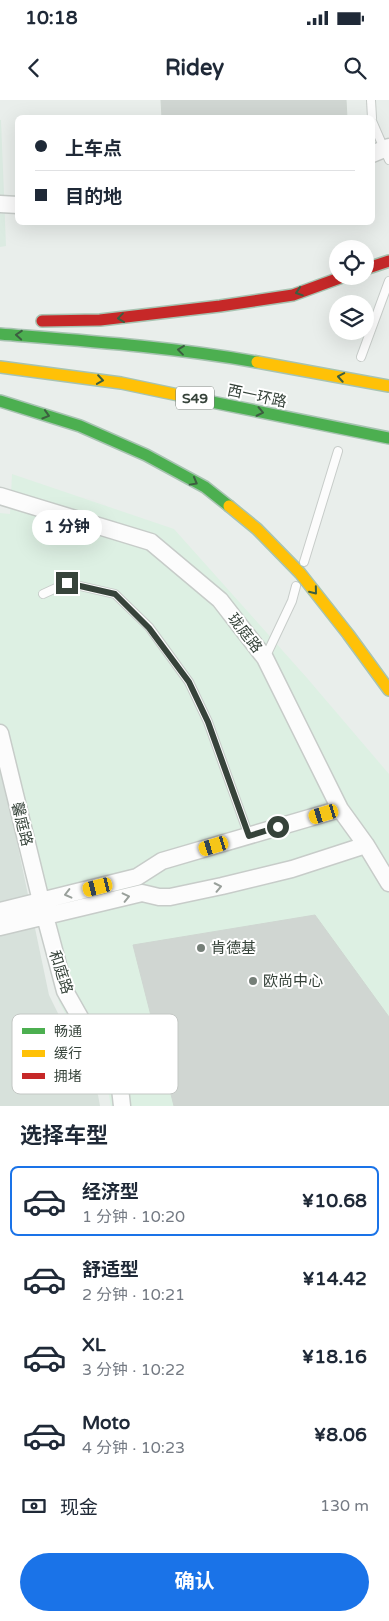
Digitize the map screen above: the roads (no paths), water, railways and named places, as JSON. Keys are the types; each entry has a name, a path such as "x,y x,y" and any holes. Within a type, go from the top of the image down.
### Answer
{"highway":[{"path":"374,266 389,261"},
{"path":"30,321 100,320 220,306 293,294 329,282"},
{"path":"0,334 130,344 211,354 389,386"},
{"name":"西一环路","path":"0,366 121,383 389,438"},
{"path":"0,401 80,426 146,455 204,487 257,529 300,573 389,690"}],"street":[{"path":"0,204 15,205"},
{"name":"珑庭路","path":"0,496 151,542 220,600 266,658 340,809 366,845 389,883"},
{"name":"馨庭路","path":"0,733 42,908"},
{"path":"0,927 42,908 137,878 162,861 340,809"},
{"path":"0,911 42,908 142,893 159,897 170,897 292,869 366,845"},
{"name":"和庭路","path":"42,908 65,991 78,1014"}],"lane":[{"path":"371,100 372,115"},
{"path":"375,128 384,153"},
{"path":"361,357 389,281"},
{"path":"304,562 338,451"},
{"path":"42,594 67,583 115,594 149,628 189,682 208,722 249,836"},
{"path":"266,658 292,601 296,586"}],"place":[{"name":"肯德基","path":"201,948"},
{"name":"欧尚中心","path":"253,981"}]}
